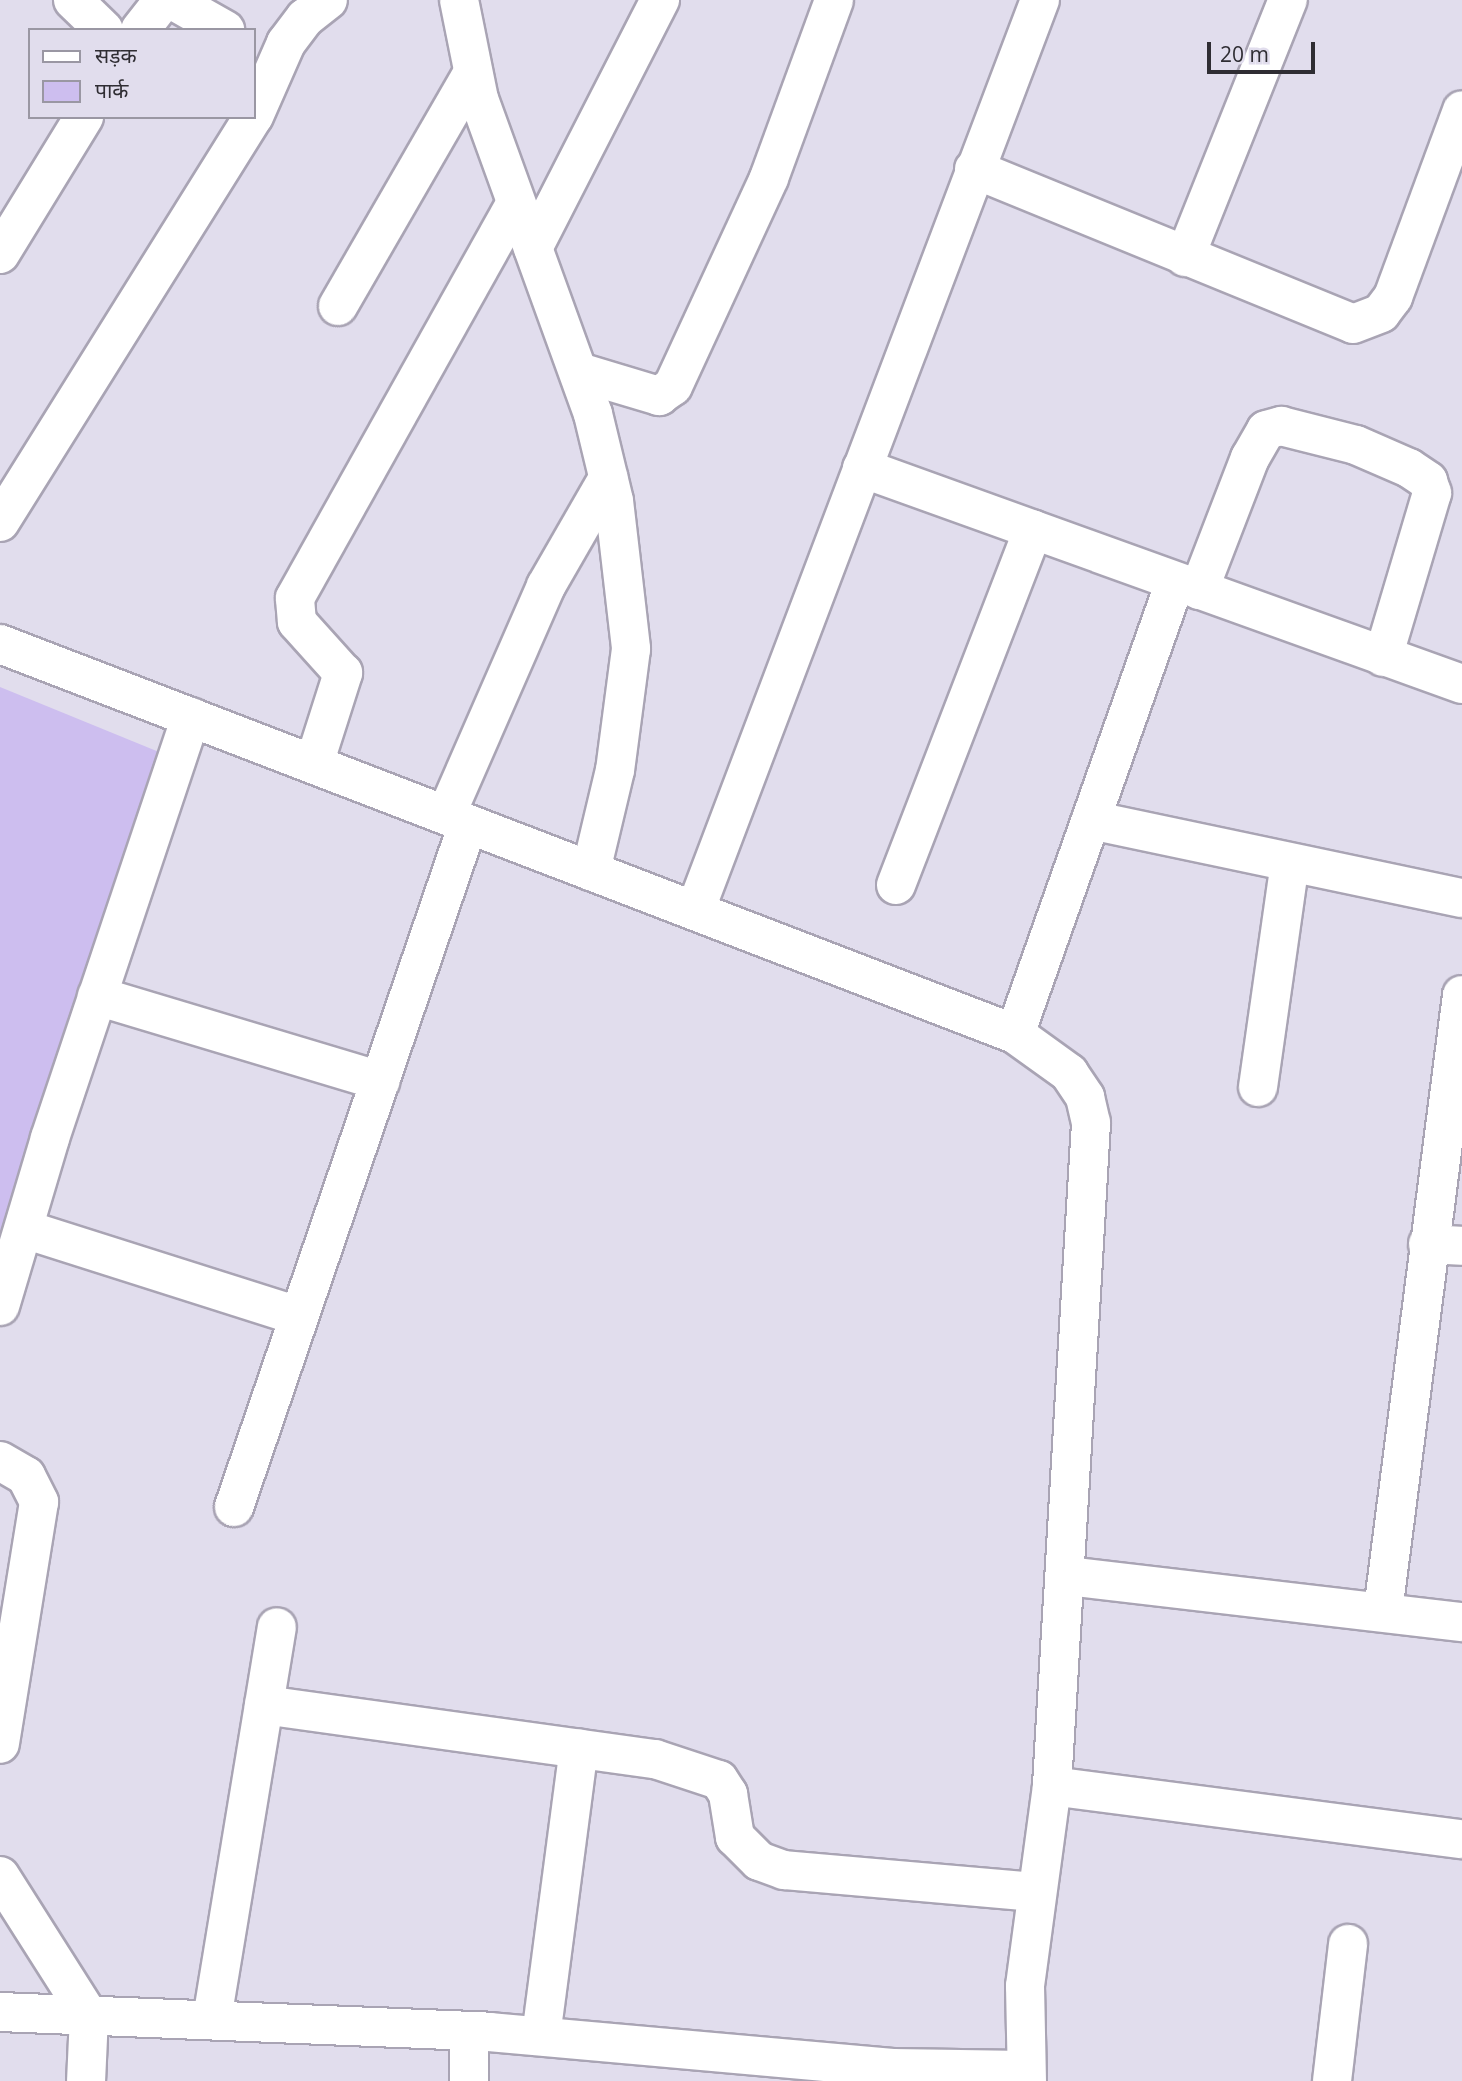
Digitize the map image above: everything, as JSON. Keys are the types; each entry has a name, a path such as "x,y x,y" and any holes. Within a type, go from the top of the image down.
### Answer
{"street":[{"path":"72,0 102,28"},
{"path":"256,103 266,57 305,18 328,0"},
{"path":"459,0 472,74 515,204 579,372 608,478 631,649 615,769 591,871"},
{"path":"533,248 660,0"},
{"path":"579,372 659,396 673,386 769,178 834,0"},
{"path":"695,911 1040,0"},
{"path":"1185,257 1288,0"},
{"path":"142,28 163,1 174,1 221,28"},
{"path":"338,306 472,74"},
{"path":"974,169 1330,317 1368,321 1393,297 1462,110"},
{"path":"0,254 83,119"},
{"path":"0,522 252,119"},
{"path":"314,765 343,673 297,622 295,598 515,204"},
{"path":"1016,1034 1091,820 1187,585 1266,430 1282,425 1356,445 1409,468 1428,481 1432,494 1383,657"},
{"path":"862,468 1383,657 1461,681"},
{"path":"234,1507 381,1081 457,820 545,586 608,478"},
{"path":"896,885 1033,530"},
{"path":"0,644 1016,1034 1069,1073 1085,1097 1091,1123 1068,1576 1052,1786 1025,1986 1026,2076 883,2075 541,2036 469,2031 0,2012"},
{"path":"0,1306 97,996 191,717"},
{"path":"1091,820 1462,898"},
{"path":"1258,1087 1290,863"},
{"path":"1384,1611 1445,1245 1462,995"},
{"path":"97,996 381,1081"},
{"path":"24,1229 299,1316"},
{"path":"0,1461 26,1476 39,1502 0,1744"},
{"path":"1068,1576 1462,1622"},
{"path":"212,2019 277,1627"},
{"path":"264,1705 655,1759 719,1780 728,1794 735,1837 759,1861 784,1870 1036,1892"},
{"path":"541,2036 579,1748"},
{"path":"1052,1786 1462,1839"},
{"path":"0,1876 89,2016 86,2081"},
{"path":"1332,2081 1348,1944"},
{"path":"469,2031 469,2081"}],"green space":[{"path":"0,687 159,752 0,1263"}]}
